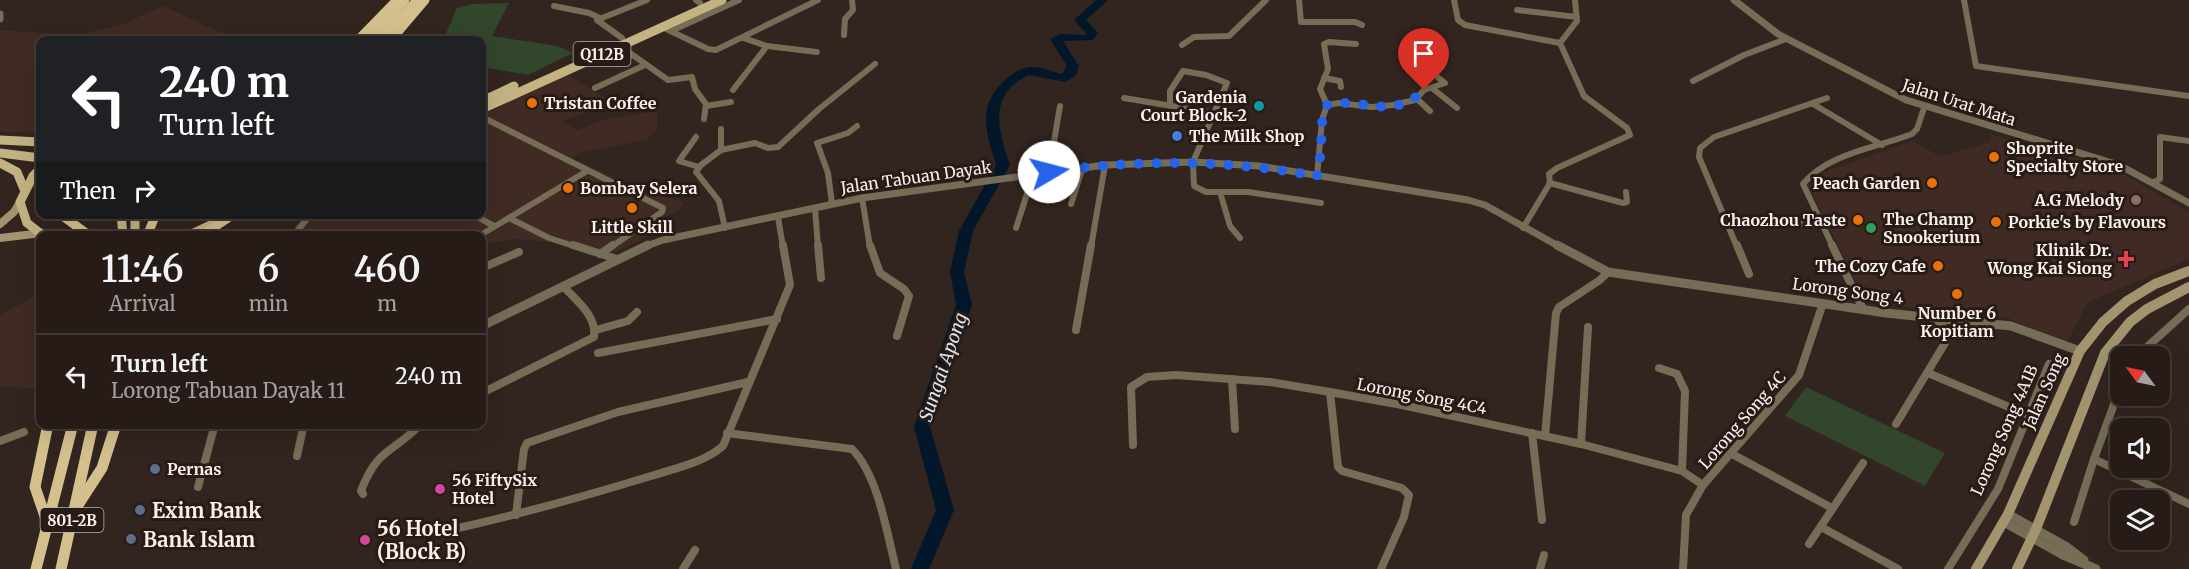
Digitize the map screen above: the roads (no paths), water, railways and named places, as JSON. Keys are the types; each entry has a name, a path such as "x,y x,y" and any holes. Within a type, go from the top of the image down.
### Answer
{"highway":[{"path":"362,36 397,0"},
{"path":"374,36 405,0"},
{"path":"385,36 417,0"},
{"path":"394,36 425,0"},
{"path":"67,219 83,231"},
{"path":"208,231 226,219"},
{"path":"47,429 35,487 48,522"},
{"path":"36,569 72,429"},
{"name":"801-2B","path":"62,569 92,429"},
{"path":"74,512 102,468 114,429"}],"main road":[{"name":"Q112B","path":"486,107 621,42 662,27 722,0"},
{"path":"486,99 621,42 701,1"},
{"path":"0,140 36,141"},
{"path":"0,146 36,150"},
{"path":"0,153 36,158"},
{"path":"0,163 19,173 23,179 24,189"},
{"path":"0,224 14,212 24,189 36,174"},
{"path":"20,202 27,223 39,231"},
{"path":"197,231 223,219"},
{"path":"0,238 36,235"},
{"name":"Jalan Song","path":"1976,569 2006,518 2080,351 2105,318 2119,305 2134,295 2189,271"},
{"path":"2017,569 2034,534 2105,353 2130,322 2147,309 2189,287"}],"street":[{"path":"647,0 600,18 597,22 645,65 668,80 692,77 695,89 703,97 706,106 704,119"},
{"path":"671,31 739,0"},
{"path":"662,27 713,50 743,38 818,0"},
{"path":"844,35 845,19 853,10 852,0"},
{"path":"1182,45 1194,37 1229,36 1266,0"},
{"path":"1299,0 1301,22 1355,22 1362,25"},
{"path":"1454,0 1458,20 1465,25 1560,43"},
{"path":"1560,43 1575,25 1577,17 1575,0"},
{"name":"Jalan Urat Mata","path":"1734,0 1758,21 1786,39 1875,86 1924,108 2107,161 2154,182 2189,203"},
{"path":"1964,0 1976,66 2189,96"},
{"path":"554,6 589,13 600,18"},
{"path":"1517,10 1577,17"},
{"path":"0,14 0,20"},
{"path":"743,38 767,46 817,52"},
{"path":"1693,81 1744,55 1786,39"},
{"path":"1327,105 1322,99 1319,87 1328,67 1324,44 1329,42 1356,44"},
{"path":"1523,228 1550,183 1549,174 1557,168 1630,135 1627,128 1587,99 1560,43"},
{"path":"1327,105 1335,103 1381,107 1417,99 1424,90 1445,81 1426,68 1430,58 1410,45"},
{"path":"733,90 767,46"},
{"path":"725,228 719,201 696,172 699,167 722,150 755,143 768,148 778,147 819,109 875,64"},
{"path":"595,88 645,65"},
{"path":"1170,105 1170,91 1181,72 1188,71 1209,76 1227,83 1193,162 1196,188 1206,192 1248,192 1321,203"},
{"path":"1324,78 1340,81 1341,87"},
{"path":"1432,88 1457,108"},
{"path":"1124,98 1214,113"},
{"path":"1749,274 1699,157 1703,144 1714,137 1827,98"},
{"path":"1417,99 1430,111"},
{"path":"706,106 731,102"},
{"path":"1813,104 1882,145"},
{"path":"1317,176 1322,145 1320,130 1327,105"},
{"path":"1049,172 1060,106"},
{"path":"1863,309 1805,191 1804,181 1830,163 1915,132 1924,108"},
{"path":"486,119 663,210 600,254"},
{"path":"832,204 828,173 817,143 848,133 857,126"},
{"path":"721,129 722,150"},
{"path":"696,137 679,161 699,167"},
{"path":"2154,182 2160,179 2160,137 2189,141"},
{"name":"Jalan Tabuan Dayak","path":"486,324 617,259 663,240 862,198 1105,165 1193,162 1259,166 1468,200 1485,205 1523,228 1608,272"},
{"path":"1076,330 1105,165"},
{"path":"1071,204 1083,167"},
{"path":"486,231 587,171"},
{"path":"1016,228 1033,175"},
{"path":"1550,183 1623,203 1627,202 1626,192"},
{"path":"1220,192 1225,202 1224,209 1230,220 1230,226 1240,237"},
{"path":"862,198 875,266 888,280 908,292 909,296 897,336"},
{"path":"815,208 821,278"},
{"path":"454,529 586,497 707,457 723,446 790,285 778,217"},
{"path":"1725,217 1823,226"},
{"path":"509,218 549,238 617,259"},
{"path":"297,231 307,219"},
{"path":"481,219 494,226"},
{"path":"486,266 519,252"},
{"path":"1545,436 1556,313 1559,307 1600,280 1608,272"},
{"name":"Lorong Song 4","path":"1608,272 1863,309 2016,327 2080,351"},
{"path":"486,391 594,337 596,330 594,323 564,287"},
{"name":"Lorong Song 4C","path":"1683,569 1688,509 1703,485 1799,375 1823,303"},
{"path":"2146,346 2189,309"},
{"path":"596,330 627,321 638,312"},
{"path":"1896,424 1928,373 1947,336 1936,318"},
{"path":"598,353 777,319"},
{"path":"1581,444 1588,327"},
{"name":"Lorong Song 4A1B","path":"1948,569 1998,489 2049,364"},
{"path":"1659,368 1677,374 1685,391 1682,471"},
{"path":"1928,373 2028,416"},
{"name":"Lorong Song 4C4","path":"1132,446 1131,387 1147,377 1159,375 1232,379 1270,382 1330,392 1581,444 1682,471 1703,485"},
{"path":"1232,379 1235,429"},
{"path":"516,515 522,460 527,443 618,412 748,382"},
{"path":"1330,392 1338,467 1342,471 1402,488 1409,495 1404,517 1381,569"},
{"path":"2074,522 2113,406"},
{"path":"198,487 214,429"},
{"path":"297,456 303,429"},
{"path":"363,494 361,490 375,461 408,438 416,429"},
{"path":"0,441 24,432"},
{"path":"727,433 852,449 858,452 871,482 896,569"},
{"path":"1532,433 1542,520"},
{"path":"1732,454 1832,508"},
{"path":"2094,459 2189,504"},
{"path":"1809,544 1863,464"},
{"path":"2006,518 2095,568"},
{"path":"1821,526 1898,569"},
{"path":"683,569 695,550"},
{"path":"1540,569 1544,555"}],"waterway":[{"name":"Sungai Apong","path":"920,569 945,510 922,427 964,305 957,272 966,231 1003,165 992,121 995,101 1000,92 1023,73 1038,71 1065,78 1072,72 1073,66 1056,39 1089,38 1092,33 1080,20 1102,0"}],"place":[{"name":"Tristan Coffee","path":"532,103"},
{"name":"Gardenia Court Block-2","path":"1259,106"},
{"name":"The Milk Shop","path":"1177,136"},
{"name":"Shoprite Specialty Store","path":"1994,157"},
{"name":"Peach Garden","path":"1932,183"},
{"name":"Bombay Selera","path":"568,188"},
{"name":"A.G Melody","path":"2136,200"},
{"name":"Little Skill","path":"632,208"},
{"name":"Chaozhou Taste","path":"1858,220"},
{"name":"Porkie's by Flavours","path":"1996,222"},
{"name":"The Champ Snookerium","path":"1871,228"},
{"name":"Klinik Dr. Wong Kai Siong","path":"2126,259"},
{"name":"The Cozy Cafe","path":"1938,266"},
{"name":"Number 6 Kopitiam","path":"1957,294"},
{"name":"Pernas","path":"155,469"},
{"name":"56 FiftySix Hotel","path":"440,489"},
{"name":"Exim Bank","path":"140,510"},
{"name":"Bank Islam","path":"131,539"},
{"name":"56 Hotel (Block B)","path":"365,540"}]}
